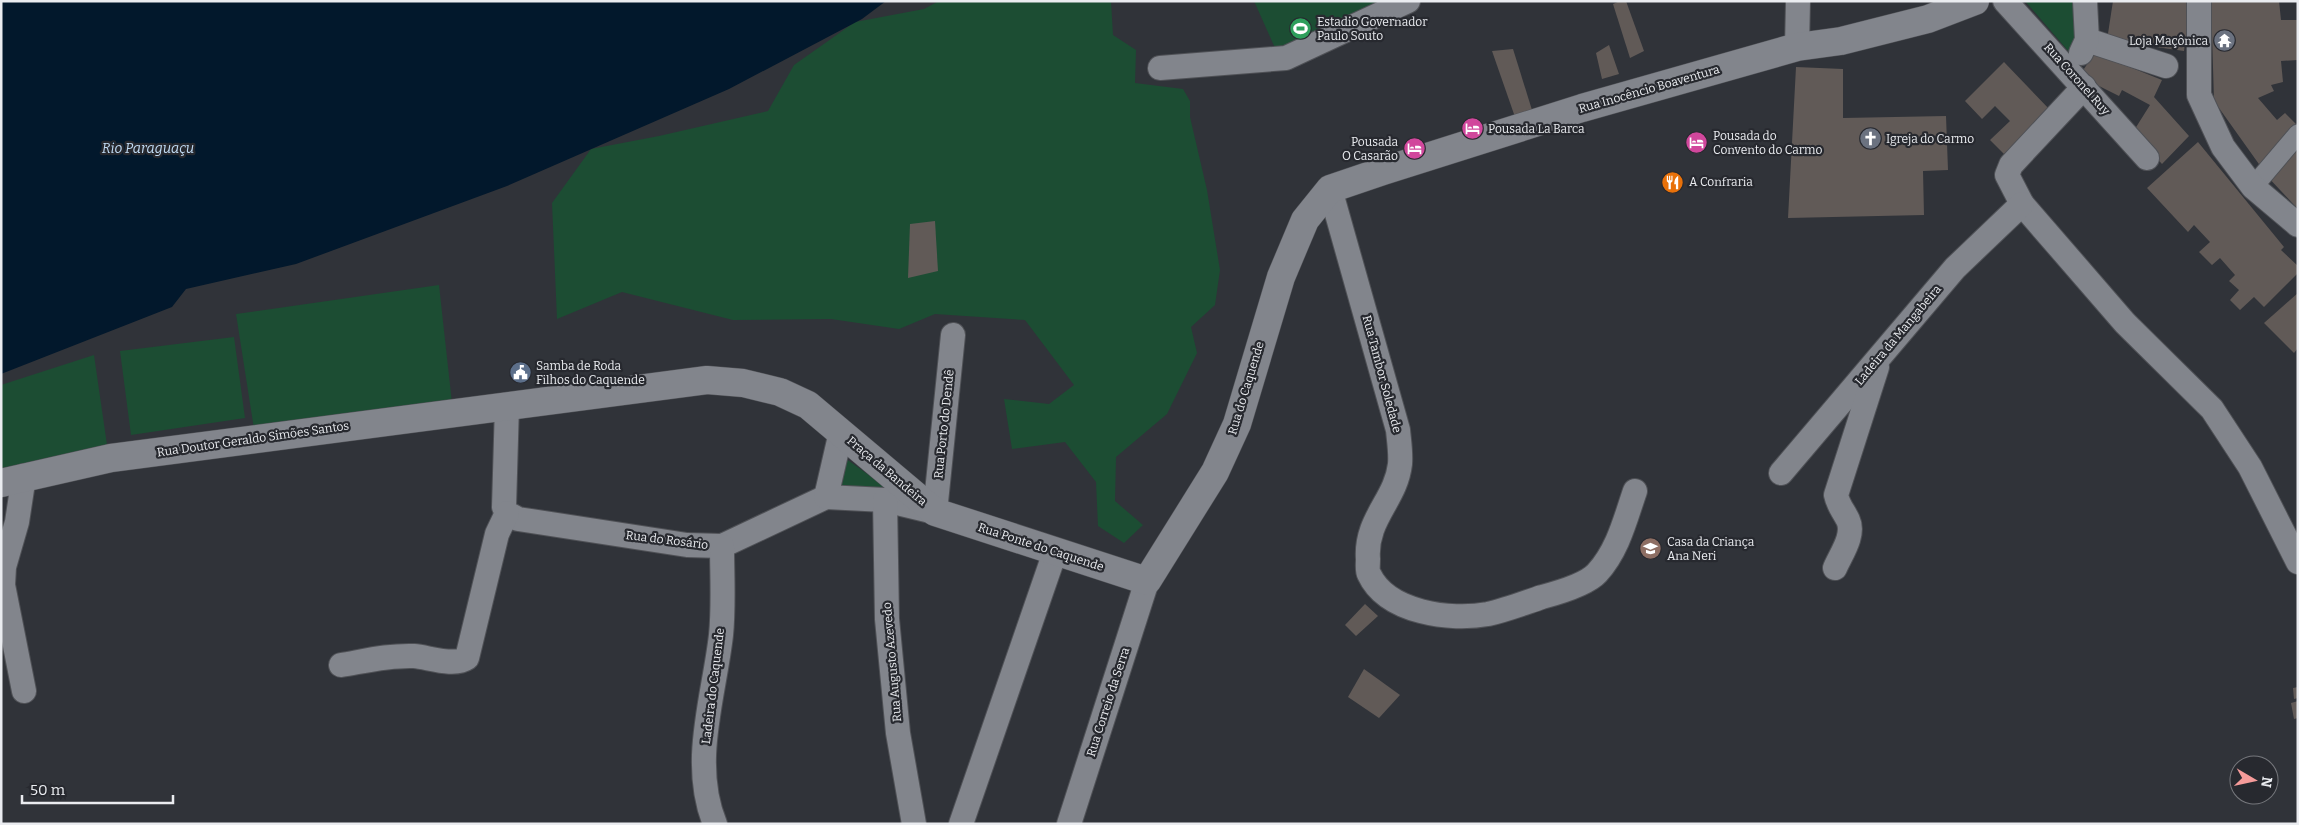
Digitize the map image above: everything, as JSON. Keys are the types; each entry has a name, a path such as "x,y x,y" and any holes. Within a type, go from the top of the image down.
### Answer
{"street":[{"path":"1160,68 1286,58 1408,1"},
{"path":"1797,47 1798,1"},
{"name":"Rua Inocêncio Boaventura","path":"1330,189 1383,170 1573,111 1797,47 1841,41 1918,21 1975,1"},
{"name":"Rua Coronel Ruy","path":"2005,1 2147,158"},
{"path":"2085,1 2087,40 2078,80 2011,165 2007,175 2022,204 2125,323 2212,409 2250,467 2298,562"},
{"path":"2199,1 2199,94 2223,147 2253,187 2298,225"},
{"path":"2087,40 2166,66"},
{"path":"2253,187 2298,134"},
{"name":"Rua Tambor Soledade","path":"1330,189 1398,430 1400,464 1393,488 1372,524 1367,547 1369,574 1382,592 1404,606 1438,615 1462,617 1488,614 1564,591 1596,575 1615,549 1635,492"},
{"name":"Rua do Caquende","path":"1147,581 1215,472 1237,424 1281,276 1305,220 1330,189"},
{"name":"Ladeira da Mangabeira","path":"1780,473 1955,268 2022,204"},
{"name":"Rua Porto do Dendê","path":"935,512 953,335"},
{"path":"1835,568 1850,534 1850,524 1837,504 1836,495 1880,356"},
{"path":"340,665 389,656 452,661 463,661 467,658 497,534 506,510 507,405 707,380 743,383 780,392 808,405 841,432"},
{"name":"Rua Doutor Geraldo Simões Santos","path":"13,480 111,458 507,405"},
{"name":"Praça da Bandeira","path":"841,432 935,512 885,500 826,497 841,432"},
{"path":"13,480 17,522 4,567 3,585 24,691"},
{"name":"Rua do Rosário","path":"506,510 518,520 687,545 722,546 826,497"},
{"name":"Rua Augusto Azevedo","path":"885,500 886,619 898,733 914,824"},
{"name":"Rua Ponte do Caquende","path":"935,512 1147,581"},
{"name":"Ladeira do Caquende","path":"715,824 710,812 703,777 706,735 721,633 722,546"},
{"path":"961,824 1055,552"},
{"name":"Rua Correio da Serra","path":"1069,824 1147,581"}],"green space":[{"path":"939,1 1111,1 1113,35 1136,50 1135,83 1183,89 1190,101 1190,117 1207,190 1220,270 1215,305 1191,327 1197,353 1167,414 1116,457 1115,501 1143,525 1124,543 1098,526 1096,482 1065,442 1012,449 1004,399 1049,404 1074,385 1025,320 935,314 899,329 831,319 733,320 622,292 557,319 552,203 591,149 659,136 768,111 794,65 855,22 924,9"},
{"name":"Estadio Governador Paulo Souto","path":"1254,1 1394,1 1279,57"},
{"path":"2025,1 2083,1 2076,60"},
{"path":"439,285 452,403 254,429 236,314"},
{"path":"234,337 245,418 131,435 120,351"},
{"path":"94,355 107,445 1,469 1,385"},
{"path":"842,456 890,490 838,487"}],"water":[{"name":"Rio Paraguaçu","path":"1,1 886,1 862,19 729,89 507,186 296,264 186,289 172,307 1,374"}],"building":[{"path":"1626,1 1644,51 1630,58 1613,4"},
{"path":"2113,1 2191,1 2184,51 2107,40"},
{"path":"2211,1 2279,1 2281,20 2298,20 2298,60 2281,61 2283,82 2271,85 2274,91 2258,98 2277,120 2285,113 2298,126 2261,167 2214,101"},
{"path":"1609,45 1619,74 1602,79 1596,53"},
{"path":"1513,49 1532,110 1515,117 1492,51"},
{"path":"2095,53 2162,80 2154,97 2189,136 2162,164 2133,132 2150,105 2122,90 2119,96 2079,76"},
{"path":"2004,62 2051,111 2006,156 1990,140 2010,121 1995,106 1982,119 1965,101"},
{"name":"Igreja do Carmo","path":"1796,67 1843,69 1843,118 1946,116 1948,170 1923,171 1924,215 1788,218"},
{"path":"2198,142 2284,247 2281,250 2298,266 2298,273 2264,307 2254,297 2240,310 2230,300 2239,290 2229,281 2235,275 2220,258 2212,265 2199,252 2210,242 2194,225 2188,232 2147,188"},
{"path":"2295,146 2298,149 2298,209 2266,175"},
{"path":"935,221 938,271 908,278 910,224"},
{"path":"2298,293 2298,348 2294,353 2264,323"},
{"path":"1365,604 1378,616 1356,636 1345,625"},
{"path":"1364,669 1400,695 1379,718 1348,697"},
{"path":"2298,687 2298,698 2294,699 2293,688"},
{"path":"2298,701 2298,718 2294,719 2291,703"}],"place":[{"name":"Estadio Governador Paulo Souto","path":"1301,29"},
{"name":"Loja Maçônica","path":"2224,41"},
{"name":"Pousada La Barca","path":"1472,129"},
{"name":"Igreja do Carmo","path":"1870,139"},
{"name":"Pousada do Convento do Carmo","path":"1697,143"},
{"name":"Pousada O Casarão","path":"1414,149"},
{"name":"A Confraria","path":"1673,182"},
{"name":"Samba de Roda Filhos do Caquende","path":"520,373"},
{"name":"Casa da Criança Ana Neri","path":"1651,549"}]}
